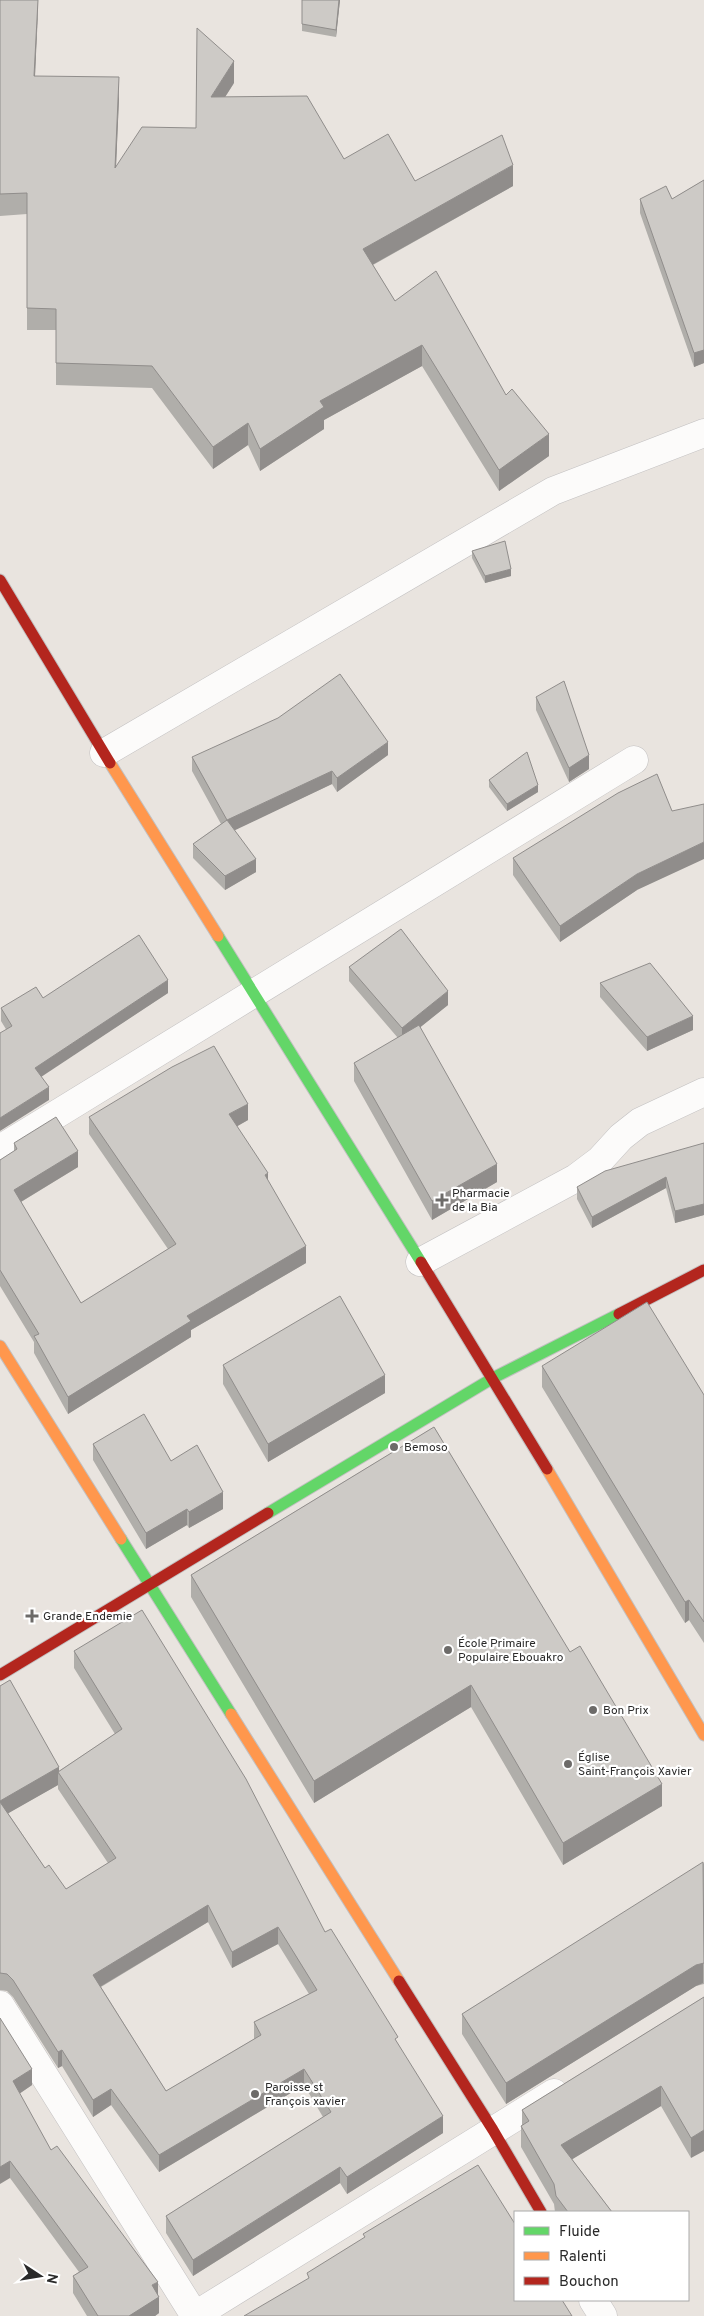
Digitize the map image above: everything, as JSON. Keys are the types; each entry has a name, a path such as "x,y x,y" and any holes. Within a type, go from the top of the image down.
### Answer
{"street":[{"path":"104,753 553,491 704,433"},
{"path":"0,580 104,753 493,1378 704,1735"},
{"path":"0,1149 634,760"},
{"path":"420,1262 576,1178 600,1160 621,1137 640,1122 704,1092"},
{"path":"0,1675 493,1378 704,1270"},
{"path":"0,1346 493,2130 540,2211"},
{"path":"0,2005 194,2316 577,2078"},
{"path":"594,2301 603,2316"}],"building":[{"path":"0,0 38,0 34,76 119,77 115,168 142,127 196,128 197,28 234,61 211,97 307,96 344,159 388,134 415,181 502,135 513,165 363,249 395,301 436,271 506,395 512,389 549,434 499,470 422,345 320,401 324,407 260,449 248,423 213,447 152,366 56,363 56,309 27,308 27,193 0,194"},
{"path":"302,0 339,0 336,30 302,24"},
{"path":"704,180 704,350 694,353 640,199 666,186 672,199"},
{"path":"505,541 511,569 485,576 472,551"},
{"path":"340,674 388,742 337,778 332,771 227,820 192,757 278,718"},
{"path":"564,681 589,755 569,768 536,697"},
{"path":"527,752 538,785 507,804 489,780"},
{"path":"657,774 672,811 704,804 704,842 637,874 560,926 513,858 618,793"},
{"path":"227,820 256,859 225,876 193,844"},
{"path":"401,929 448,991 402,1028 349,967"},
{"path":"139,935 168,980 35,1068 49,1087 0,1118 0,1033 12,1026 1,1008 36,987 43,998"},
{"path":"650,963 693,1016 647,1037 600,983"},
{"path":"419,1025 497,1164 432,1201 354,1063"},
{"path":"214,1046 248,1104 229,1114 268,1173 265,1175 306,1246 187,1316 191,1321 68,1397 34,1336 39,1334 0,1270 0,1160 17,1149 14,1143 56,1117 78,1151 14,1190 81,1303 176,1244 89,1117 172,1067"},
{"path":"704,1143 704,1204 675,1211 666,1177 592,1217 577,1187 605,1171"},
{"path":"340,1296 385,1375 268,1444 223,1365"},
{"path":"647,1302 704,1395 704,1622 689,1600 685,1602 542,1366"},
{"path":"144,1414 171,1461 197,1445 223,1492 189,1512 187,1509 146,1533 93,1444"},
{"path":"434,1427 570,1652 580,1646 662,1784 563,1843 471,1685 314,1781 191,1575"},
{"path":"142,1610 246,1779 325,1932 331,1929 398,2037 395,2039 443,2116 347,2177 340,2167 193,2260 166,2216 331,2112 304,2069 159,2155 111,2089 93,2100 62,2050 58,2052 13,1980 7,1974 0,1973 0,1802 45,1868 49,1865 66,1889 116,1858 58,1772 122,1729 74,1651","holes":["208,1905 232,1952 278,1927 317,1990 254,2022 261,2035 166,2091 93,1975"]},
{"path":"10,1680 59,1767 0,1801 0,1686"},
{"path":"703,1862 704,1963 696,1965 506,2083 462,2014"},
{"path":"704,1997 704,2130 691,2138 661,2086 561,2145 611,2211 567,2211 556,2196 554,2184 521,2126 529,2121 522,2110"},
{"path":"0,2018 32,2069 13,2081 51,2150 57,2146 158,2282 152,2285 159,2297 129,2316 98,2316 73,2276 88,2267 10,2161 0,2167"},
{"path":"478,2165 514,2222 514,2301 563,2301 572,2316 244,2316 309,2278 307,2273 365,2237 363,2234"}],"traffic: fast":[{"path":"218,936 421,1262"},
{"path":"268,1513 493,1378 619,1314"},
{"path":"121,1539 231,1714"}],"traffic: slow":[{"path":"110,763 218,936"},
{"path":"0,1346 121,1539"},
{"path":"547,1469 704,1735"},
{"path":"231,1714 399,1981"}],"traffic: jam":[{"path":"0,580 110,763"},
{"path":"421,1262 547,1469"},
{"path":"619,1314 704,1270"},
{"path":"0,1675 268,1513"},
{"path":"399,1981 493,2130 540,2211"}],"place":[{"name":"Pharmacie de la Bia","path":"442,1200"},
{"name":"Bemoso","path":"394,1447"},
{"name":"Grande Endemie","path":"32,1616"},
{"name":"École Primaire Populaire Ebouakro","path":"448,1650"},
{"name":"Bon Prix","path":"593,1710"},
{"name":"Église Saint-François Xavier","path":"568,1764"},
{"name":"Paroisse st François xavier","path":"255,2094"}]}
